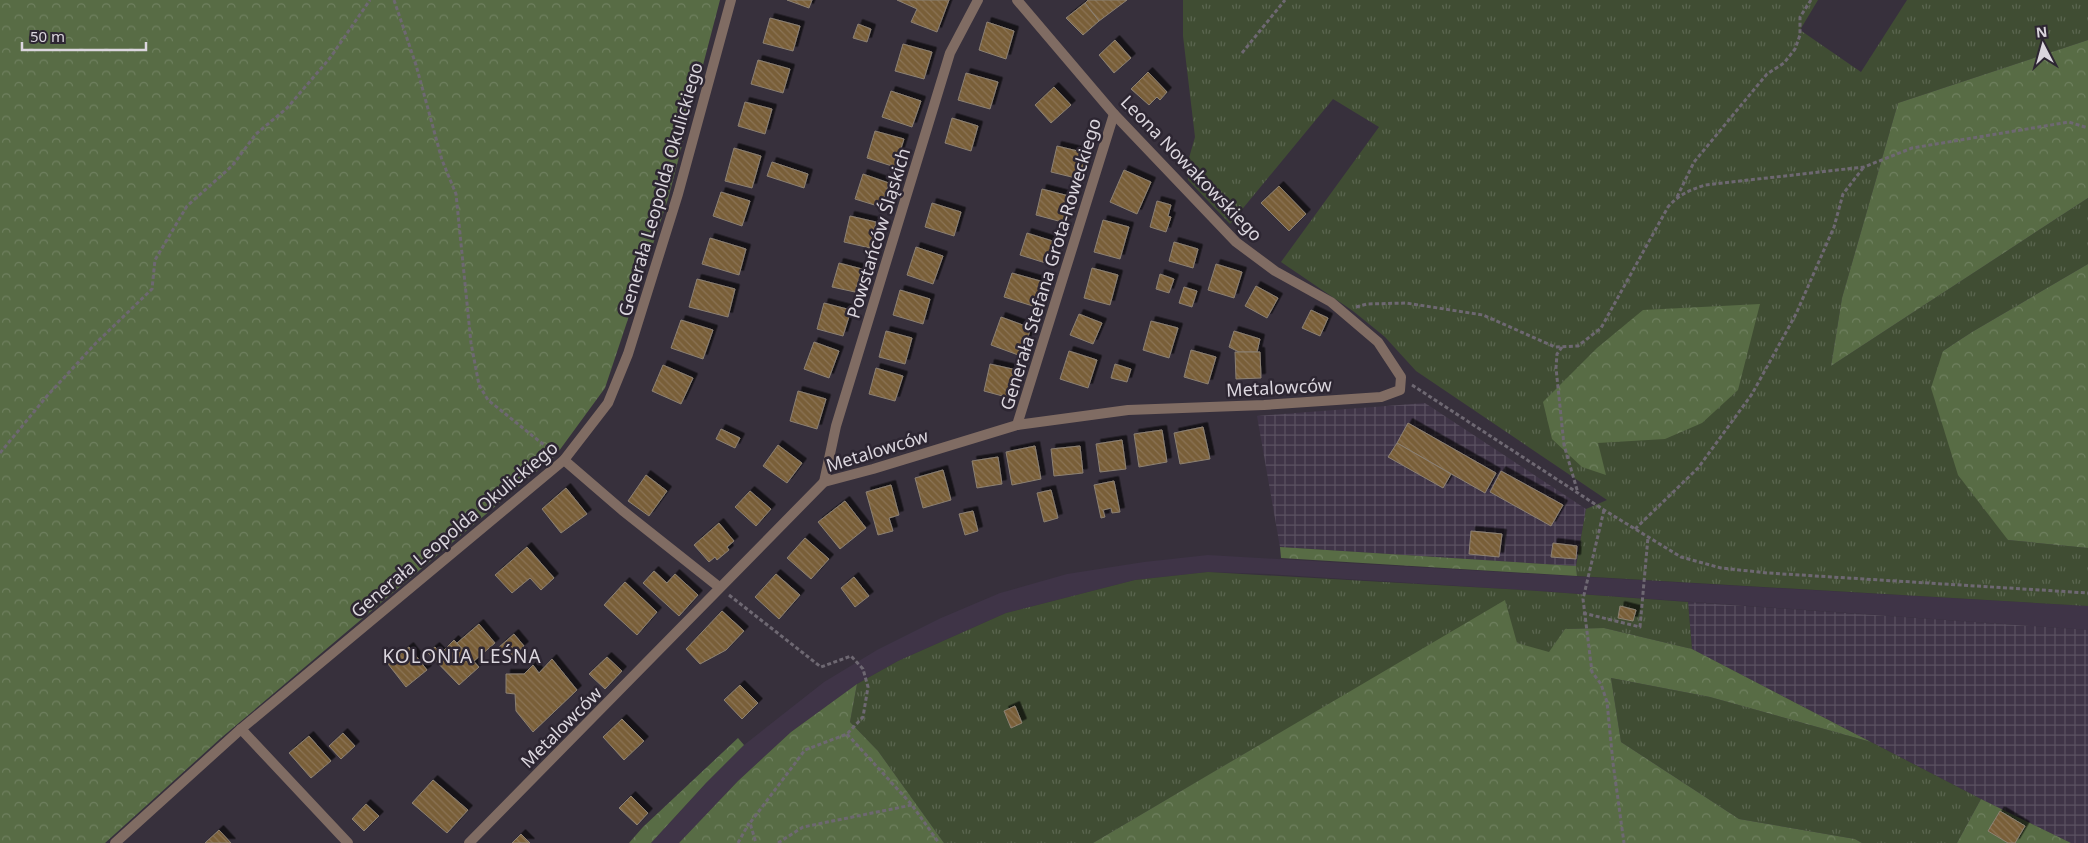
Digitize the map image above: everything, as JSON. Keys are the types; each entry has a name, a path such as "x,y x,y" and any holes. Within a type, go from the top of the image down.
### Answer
{"street":[{"name":"Generała Leopolda Okulickiego","path":"115,843 241,729 564,460 608,403 628,354 678,194 731,0"},
{"name":"Powstańców Śląskich","path":"824,482 836,426 950,53 978,0"},
{"name":"Leona Nowakowskiego","path":"1016,0 1114,114 1236,242 1275,271 1331,302 1343,311 1378,342 1401,377"},
{"name":"Generała Stefana Grota-Roweckiego","path":"1017,425 1114,114"},
{"name":"Metalowców","path":"469,843 824,482 874,469 1017,425 1128,410 1264,405 1381,397 1400,390 1401,377"},
{"path":"564,460 622,510 719,587"},
{"path":"241,729 348,843"}],"path":[{"path":"0,453 47,396 96,343 152,289 155,260 187,206 232,166 256,134 287,108 330,58 370,0"},
{"path":"394,0 416,66 442,160 456,194 471,343 478,385 488,400 519,427 564,460"},
{"path":"1242,53 1285,0"},
{"path":"1343,311 1366,304 1406,303 1482,315 1555,347 1578,346 1601,328 1694,162 1767,74 1784,63 1795,49 1800,35 1800,17 1812,0"},
{"path":"1676,197 1705,185 1864,167 1912,148 2069,122 2088,128"},
{"path":"1635,529 1698,468 1752,394 1796,314 1834,227 1844,194 1864,167"},
{"path":"1563,346 1557,354 1556,360 1558,388 1564,445 1578,493"},
{"path":"1401,377 1604,510 1681,557 1721,568 1821,578 2088,593"},
{"path":"1604,510 1583,599 1583,613 1592,672 1601,684 1607,702 1624,843"},
{"path":"1583,613 1640,627 1648,536"},
{"path":"719,587 820,667 851,656 863,669 868,687 862,717 847,734 805,750 750,823 738,843"},
{"path":"847,734 912,805 938,843"},
{"path":"778,843 803,827 912,805"},
{"path":"750,823 756,843"}],"shaded area":[{"path":"1425,403 1586,509 1576,566 1280,547 1257,416"},
{"path":"1208,555 2088,606 2088,630 1268,574 1208,572 1135,580 1006,613 898,661 857,684 791,732 738,781 679,843 651,843 744,745 824,682 877,650 941,618 1000,593 1067,574 1144,562"},
{"path":"1688,602 2088,630 2088,843 2071,843 1981,799 1692,649"}],"green space":[{"path":"0,0 720,0 668,199 605,388 556,455 221,738 105,843 0,843"},
{"path":"1183,0 1818,0 1800,30 1861,72 1907,0 2088,0 2088,40 1898,103 1842,298 1831,366 2088,198 2088,264 1943,351 2008,540 2088,548 2088,606 1577,576 1576,566 1586,509 1607,500 1416,371 1385,337 1353,311 1281,262 1379,127 1333,99 1230,224 1188,180 1187,165 1195,137 1183,36"},
{"path":"2088,40 2088,198 1831,366 1842,298 1898,103"},
{"path":"2088,264 2088,548 2008,540 1958,475 1931,388 1943,351"},
{"path":"1760,304 1738,390 1702,423 1665,439 1598,443 1606,475 1582,467 1552,439 1543,402 1597,348 1643,310"},
{"path":"1280,547 1576,566 1577,576 1281,558"},
{"path":"1208,572 1523,590 1688,602 1692,649 1604,628 1565,629 1549,653 1516,643 1505,601 1093,843 944,843 878,751 850,722 857,684 898,661 1006,613 1135,580"},
{"path":"1505,600 1517,643 1549,652 1565,629 1604,628 1692,649 1871,742 1710,697 1611,678 1621,742 1739,819 1855,839 1862,843 1093,843"},
{"path":"1611,678 1710,697 1871,742 1981,799 1957,843 1862,843 1855,839 1739,819 1621,742"},
{"path":"857,684 850,722 878,751 944,843 679,843 738,781 791,732"},
{"path":"738,738 744,745 651,843 629,843 643,827"},
{"path":"1981,799 2071,843 1957,843"}],"building":[{"path":"787,0 812,0 809,8"},
{"path":"897,0 949,0 937,32 911,22 917,9"},
{"path":"1088,0 1127,0 1099,21 1085,3"},
{"path":"1085,3 1099,21 1083,35 1066,18"},
{"path":"770,18 800,26 793,51 763,43"},
{"path":"987,22 1014,31 1006,59 979,50"},
{"path":"858,24 871,29 867,42 853,38"},
{"path":"1115,40 1131,58 1114,73 1099,55"},
{"path":"903,44 932,52 924,79 895,71"},
{"path":"758,60 790,69 783,93 751,84"},
{"path":"1148,72 1167,92 1160,100 1157,97 1149,105 1131,89"},
{"path":"966,73 998,82 990,109 958,100"},
{"path":"1054,87 1071,105 1051,123 1035,105"},
{"path":"891,91 921,101 912,127 882,117"},
{"path":"745,102 772,109 765,134 738,126"},
{"path":"952,118 978,126 971,151 945,143"},
{"path":"875,131 904,139 895,167 867,158"},
{"path":"1057,146 1086,153 1080,179 1051,172"},
{"path":"734,148 761,156 752,188 725,181"},
{"path":"772,162 808,174 804,188 767,176"},
{"path":"1124,170 1151,182 1137,214 1110,202"},
{"path":"863,174 889,183 881,207 855,199"},
{"path":"1279,186 1306,214 1289,231 1261,203"},
{"path":"1042,189 1073,197 1066,223 1036,215"},
{"path":"721,192 750,201 742,226 713,216"},
{"path":"1157,201 1171,205 1168,216 1171,217 1166,232 1150,227"},
{"path":"932,203 961,212 954,236 925,227"},
{"path":"850,216 876,222 870,248 844,242"},
{"path":"1103,220 1129,227 1120,259 1094,252"},
{"path":"1027,233 1059,243 1052,265 1020,255"},
{"path":"710,238 746,249 739,275 702,264"},
{"path":"1174,242 1198,249 1193,268 1169,261"},
{"path":"916,247 943,256 933,284 907,275"},
{"path":"839,263 862,269 855,292 832,287"},
{"path":"1216,264 1242,272 1234,298 1208,290"},
{"path":"1092,268 1118,275 1110,305 1084,298"},
{"path":"1012,273 1044,282 1036,307 1004,297"},
{"path":"1160,274 1174,279 1169,293 1156,289"},
{"path":"697,279 735,289 728,317 689,307"},
{"path":"1256,286 1278,298 1267,318 1245,306"},
{"path":"1184,287 1197,291 1192,307 1179,303"},
{"path":"900,290 930,299 923,324 893,315"},
{"path":"824,303 851,310 843,336 817,329"},
{"path":"1311,310 1328,318 1320,336 1302,328"},
{"path":"1079,314 1102,323 1093,344 1070,335"},
{"path":"1001,317 1031,328 1021,356 991,345"},
{"path":"681,320 713,330 703,359 671,348"},
{"path":"1151,321 1178,328 1169,358 1143,350"},
{"path":"886,331 912,338 905,364 879,357"},
{"path":"1234,331 1260,339 1257,352 1239,352 1229,347"},
{"path":"814,342 839,351 829,378 804,369"},
{"path":"1191,350 1216,357 1208,384 1184,377"},
{"path":"1069,351 1097,360 1088,388 1060,379"},
{"path":"1235,352 1260,352 1261,378 1236,379"},
{"path":"990,364 1017,370 1010,398 984,391"},
{"path":"1115,364 1131,369 1127,382 1111,378"},
{"path":"663,365 693,378 681,404 652,391"},
{"path":"876,368 903,376 895,401 869,394"},
{"path":"798,391 826,399 817,429 790,421"},
{"path":"1408,423 1496,473 1485,493 1397,443"},
{"path":"1203,427 1210,459 1180,464 1174,433"},
{"path":"721,429 740,438 735,448 716,439"},
{"path":"1162,430 1167,462 1139,467 1134,434"},
{"path":"1122,440 1126,469 1100,472 1096,444"},
{"path":"1397,443 1451,474 1443,488 1388,457"},
{"path":"778,445 802,463 787,483 763,466"},
{"path":"1035,446 1041,479 1012,485 1006,452"},
{"path":"1080,446 1083,473 1054,476 1051,449"},
{"path":"998,457 1002,484 977,488 972,461"},
{"path":"943,470 951,500 923,508 915,478"},
{"path":"1501,471 1563,505 1551,526 1490,492"},
{"path":"646,475 667,491 649,516 628,501"},
{"path":"1114,481 1120,512 1112,513 1111,508 1103,510 1105,517 1101,518 1094,485"},
{"path":"891,485 899,515 889,518 893,531 878,535 866,492"},
{"path":"566,488 587,514 561,533 542,509"},
{"path":"1051,490 1058,518 1044,522 1037,493"},
{"path":"750,491 771,509 756,526 735,507"},
{"path":"845,501 866,528 840,549 818,522"},
{"path":"973,511 978,531 965,535 959,514"},
{"path":"719,523 734,541 727,547 729,550 717,560 715,557 709,562 694,545"},
{"path":"1471,531 1502,534 1499,557 1469,554"},
{"path":"805,538 829,559 811,579 787,558"},
{"path":"1553,543 1577,546 1576,559 1551,557"},
{"path":"527,547 554,578 541,590 530,578 512,593 495,575"},
{"path":"654,571 667,583 675,574 698,595 679,616 643,583"},
{"path":"776,574 800,595 779,619 755,597"},
{"path":"854,577 869,596 855,607 841,588"},
{"path":"625,582 657,612 637,635 604,605"},
{"path":"1620,606 1636,610 1633,621 1618,618"},
{"path":"722,611 744,631 726,650 700,664 686,649"},
{"path":"479,624 495,643 474,661 457,643"},
{"path":"514,634 524,646 508,660 498,648"},
{"path":"454,640 479,667 459,685 428,653 435,647 441,653"},
{"path":"409,647 427,670 406,687 388,664"},
{"path":"607,657 622,671 605,689 589,674"},
{"path":"552,659 577,690 533,732 516,711 515,694 506,693 506,674 524,674 533,665 539,673"},
{"path":"740,685 758,703 742,719 724,700"},
{"path":"1015,706 1022,723 1011,728 1004,711"},
{"path":"622,719 644,741 624,760 603,737"},
{"path":"343,733 355,746 341,759 329,746"},
{"path":"309,736 331,761 311,778 289,753"},
{"path":"433,780 468,810 447,833 412,803"},
{"path":"631,796 648,813 637,825 619,808"},
{"path":"366,804 379,816 364,831 352,819"},
{"path":"2000,811 2025,826 2015,843 2008,843 1988,831"},
{"path":"219,830 231,843 205,843"},
{"path":"521,834 530,843 512,843"}],"district":[{"name":"KOLONIA LEŚNA","path":"462,656"}]}
